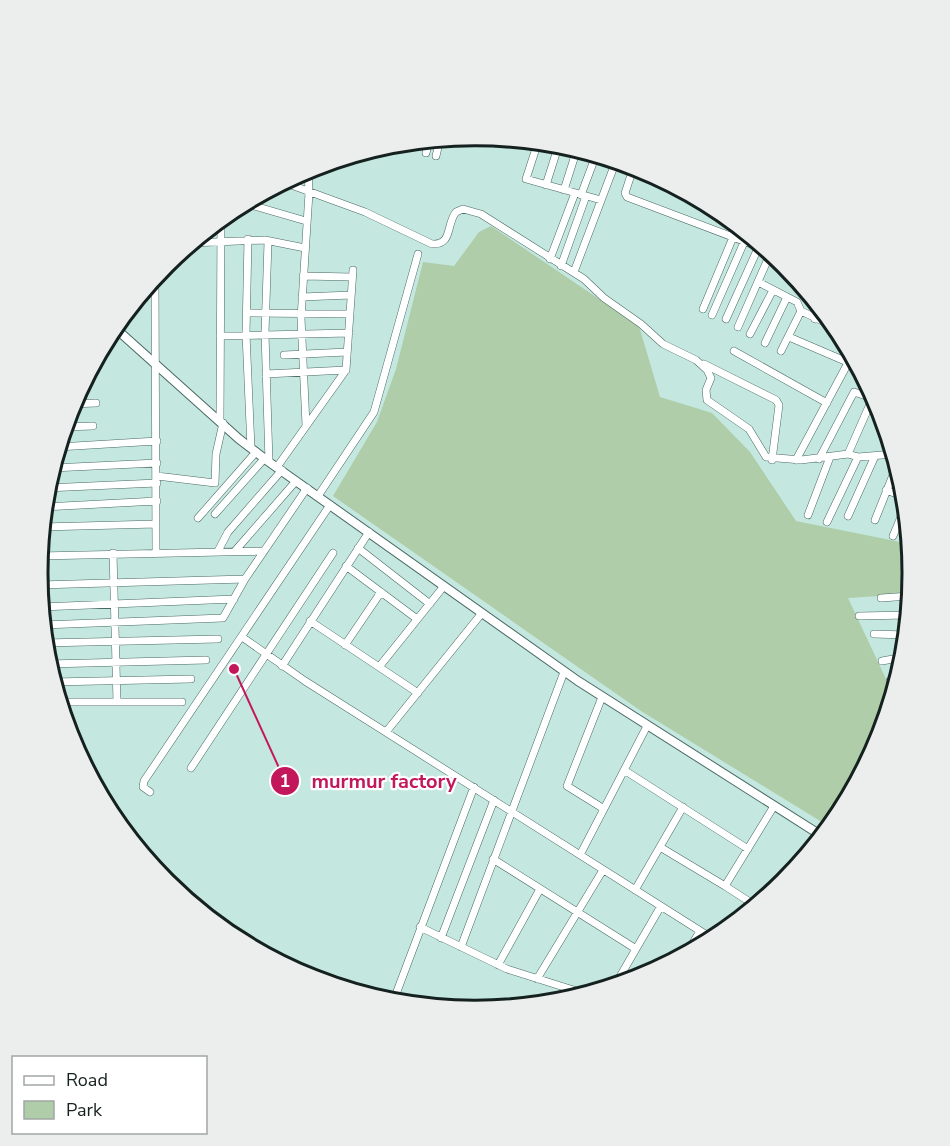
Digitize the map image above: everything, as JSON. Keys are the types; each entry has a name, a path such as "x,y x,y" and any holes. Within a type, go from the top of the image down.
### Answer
{"street":[{"path":"435,156 437,148"},
{"path":"535,151 526,179 602,200"},
{"path":"546,185 556,154"},
{"path":"564,190 574,158"},
{"path":"561,266 581,195 593,163"},
{"path":"574,273 613,169"},
{"path":"631,176 625,196 739,237"},
{"path":"306,425 301,313 308,180"},
{"path":"296,186 309,193 365,212 432,244 445,241 456,212 463,209 473,210 584,279 604,298 641,324 663,344 776,400 779,405 772,460"},
{"path":"550,259 581,195"},
{"path":"256,207 306,221"},
{"path":"57,487 157,480 215,483 216,454 221,422 220,230"},
{"path":"703,309 734,235"},
{"path":"205,242 248,239 305,248"},
{"path":"198,518 254,450 246,334 248,239"},
{"path":"215,514 267,460 265,313 268,242"},
{"path":"712,315 744,242"},
{"path":"726,319 756,252"},
{"path":"318,496 374,412 418,254"},
{"path":"738,327 766,260"},
{"path":"218,551 228,532 280,469 306,425 346,370 353,273 303,276"},
{"path":"758,282 797,302 801,311 818,319"},
{"path":"155,289 158,366 156,552"},
{"path":"750,334 773,290"},
{"path":"302,297 351,295"},
{"path":"765,343 787,297"},
{"path":"781,351 801,311"},
{"path":"248,314 350,314"},
{"path":"220,336 265,333 349,333"},
{"path":"122,334 254,450 296,481 564,672 815,832"},
{"path":"789,337 846,362"},
{"path":"734,351 826,404"},
{"path":"284,354 347,352"},
{"path":"696,360 710,374 706,396 708,400 730,415 738,424 746,427 766,458 796,460 848,454 858,457 884,454"},
{"path":"796,460 848,365"},
{"path":"266,374 346,370"},
{"path":"819,459 854,392 862,394"},
{"path":"84,404 96,403"},
{"path":"848,454 868,408"},
{"path":"75,427 93,426"},
{"path":"68,446 157,441"},
{"path":"848,516 875,456"},
{"path":"808,515 830,457"},
{"path":"826,522 858,457"},
{"path":"62,468 157,463"},
{"path":"875,520 891,478"},
{"path":"235,551 296,481"},
{"path":"52,625 223,618 245,579 307,488"},
{"path":"886,490 894,493"},
{"path":"54,506 157,501"},
{"path":"150,792 143,787 144,781 330,505"},
{"path":"893,536 899,523"},
{"path":"51,527 156,524"},
{"path":"282,666 369,532"},
{"path":"358,548 430,604"},
{"path":"49,556 264,551"},
{"path":"113,553 118,662 117,702"},
{"path":"191,768 333,553"},
{"path":"346,566 417,619"},
{"path":"48,585 245,579"},
{"path":"379,667 444,586"},
{"path":"345,645 381,592"},
{"path":"881,598 901,597"},
{"path":"50,607 234,599"},
{"path":"386,732 482,613"},
{"path":"859,616 899,615"},
{"path":"310,621 418,693"},
{"path":"874,634 897,635"},
{"path":"242,637 282,666 703,933"},
{"path":"54,643 218,639"},
{"path":"882,661 893,659"},
{"path":"58,664 206,660"},
{"path":"460,947 564,672"},
{"path":"62,682 191,679"},
{"path":"602,696 567,786 604,809"},
{"path":"69,702 182,702"},
{"path":"580,855 647,726"},
{"path":"624,770 748,849"},
{"path":"396,993 474,787"},
{"path":"441,938 494,800"},
{"path":"725,886 774,806"},
{"path":"635,890 682,807"},
{"path":"660,847 748,901"},
{"path":"493,859 636,949"},
{"path":"537,979 603,870"},
{"path":"498,965 540,889"},
{"path":"622,973 661,906"},
{"path":"420,927 498,965 570,989"},
{"path":"695,939 699,931"}],"green space":[{"path":"491,226 639,326 660,397 712,413 750,452 796,521 901,542 901,595 848,598 887,682 858,762 845,787 822,822 641,711 333,496 377,422 396,369 423,262 454,266 479,232"}],"place":[{"name":"murmur factory","path":"234,669"}]}
